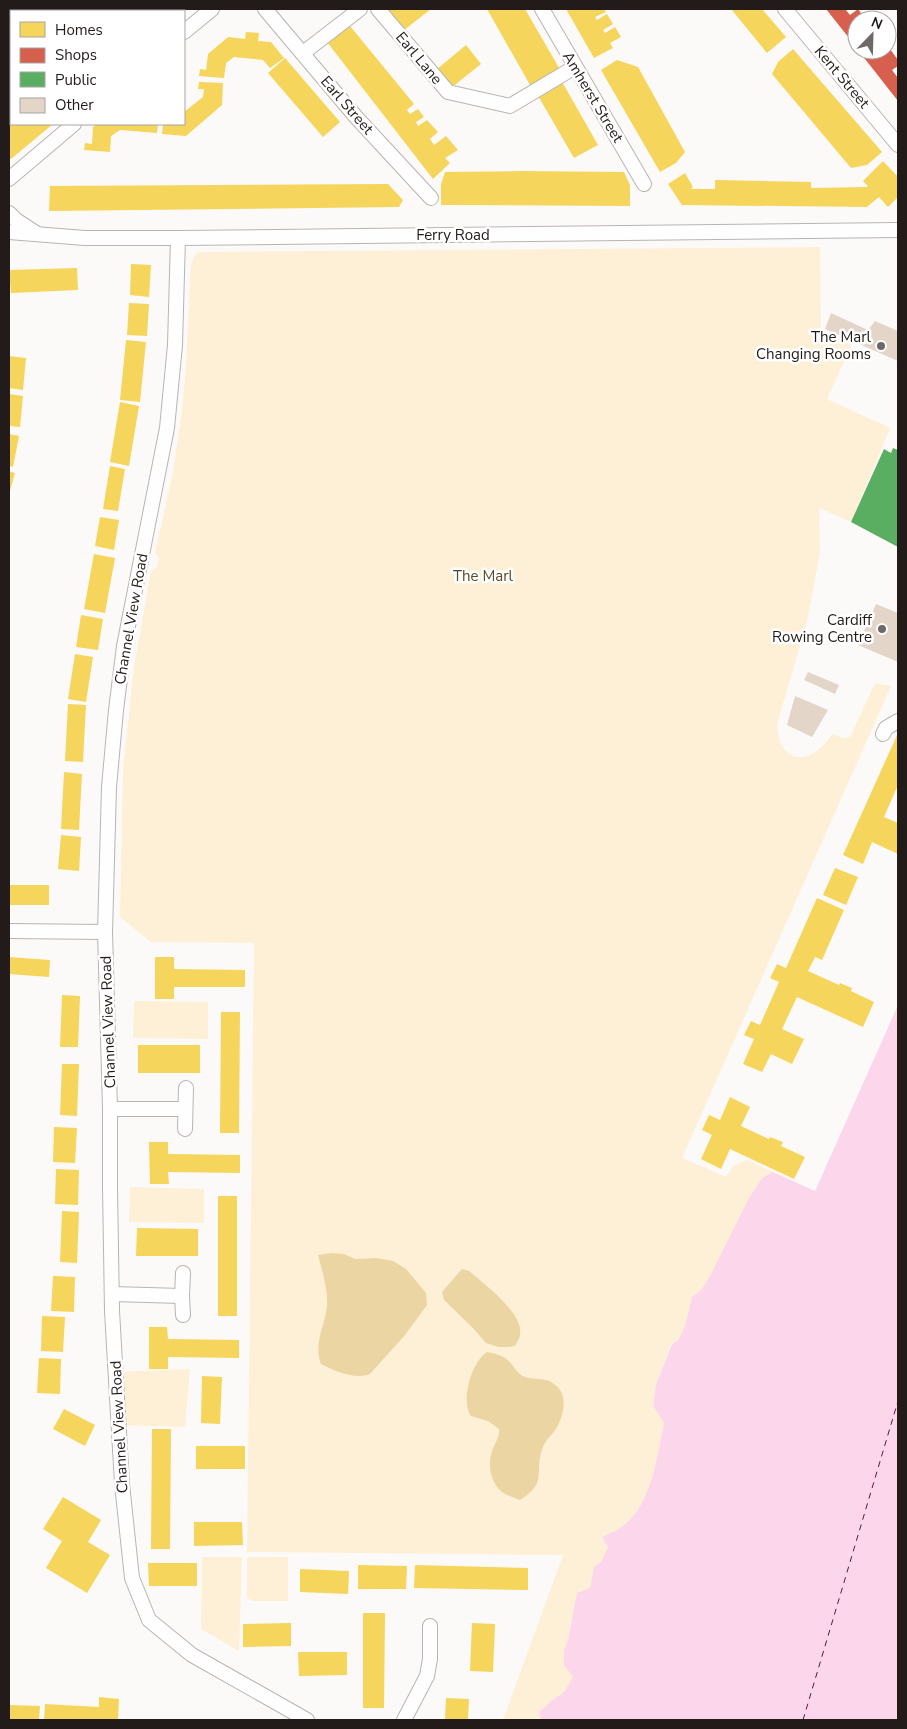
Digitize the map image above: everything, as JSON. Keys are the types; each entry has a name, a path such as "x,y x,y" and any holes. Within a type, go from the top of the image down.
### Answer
{"street":[{"path":"185,31 212,9"},
{"name":"Earl Street","path":"266,9 356,117 431,198"},
{"path":"303,53 360,9"},
{"name":"Earl Lane","path":"378,9 448,92 510,106 575,67"},
{"name":"Amherst Street","path":"542,9 644,184"},
{"name":"Kent Street","path":"789,10 898,145"},
{"path":"9,179 73,125"},
{"path":"9,213 21,224 38,234"},
{"name":"Ferry Road","path":"9,232 85,238 178,238 898,230"},
{"name":"Channel View Road","path":"178,238 175,345 167,428 131,608 118,691 110,787 105,932 110,1109 112,1294 122,1484 132,1578 149,1620 192,1655 307,1720"},
{"path":"883,734 886,728 898,721"},
{"path":"9,931 105,932"},
{"path":"185,1129 186,1088"},
{"path":"110,1109 185,1109"},
{"path":"183,1274 183,1315"},
{"path":"112,1294 182,1296"},
{"path":"404,1720 427,1676 430,1660 430,1626"}],"green space":[{"name":"The Marl","path":"820,247 821,330 852,344 827,399 890,428 851,522 819,508 820,552 807,622 777,724 782,745 790,754 802,757 816,751 833,734 843,738 850,737 875,683 891,686 682,1158 726,1177 733,1166 747,1160 773,1172 762,1178 749,1198 710,1276 701,1290 692,1297 685,1326 678,1340 671,1344 656,1384 653,1406 664,1423 655,1466 646,1495 631,1519 618,1529 602,1537 608,1547 601,1563 594,1567 590,1588 570,1623 569,1638 564,1650 564,1665 574,1677 565,1691 539,1712 541,1720 503,1720 563,1555 247,1552 254,943 151,942 120,917 123,769 134,667 151,571 157,567 159,558 155,553 172,477 182,412 191,264 196,253 202,252"},
{"path":"134,1001 208,1002 208,1039 133,1038"},
{"path":"130,1187 204,1189 204,1223 129,1222"},
{"path":"190,1369 185,1427 118,1425 117,1372"},
{"path":"202,1557 242,1557 239,1651 201,1629"},
{"path":"247,1557 288,1557 288,1601 253,1601 247,1598"}],"shaded area":[{"path":"898,1005 898,1720 541,1720 539,1712 565,1691 573,1677 564,1665 564,1650 568,1640 577,1593 590,1588 594,1567 601,1562 608,1547 602,1537 618,1529 631,1519 646,1495 651,1481 664,1423 653,1406 656,1384 672,1344 678,1340 685,1326 692,1297 701,1290 710,1276 749,1198 762,1178 773,1172 815,1191"},
{"path":"344,1254 355,1259 377,1258 393,1261 406,1269 426,1293 427,1305 405,1335 370,1374 364,1376 338,1372 321,1364 319,1357 318,1349 326,1313 327,1293 318,1255"},
{"path":"462,1269 469,1271 493,1291 510,1309 520,1326 519,1339 515,1346 499,1347 486,1343 444,1300 442,1292"},
{"path":"487,1352 505,1358 525,1377 551,1382 562,1393 563,1411 556,1429 543,1447 537,1482 529,1494 520,1500 500,1490 491,1475 492,1451 499,1429 488,1421 471,1416 468,1409 467,1392 472,1372"}],"building: Homes":[{"path":"9,9 57,9 10,10 9,66"},
{"path":"96,9 140,9 140,10"},
{"path":"385,9 431,9 403,31"},
{"path":"487,9 525,9 562,73 543,83 530,85"},
{"path":"566,9 604,9 606,12 595,17 597,20 607,14 613,24 603,30 605,33 615,27 621,37 610,43 613,48 594,58"},
{"path":"731,9 762,9 786,37 767,53"},
{"path":"350,26 414,104 407,110 410,114 418,109 424,117 416,122 418,126 427,120 438,132 430,139 434,145 446,136 458,150 445,158 450,163 433,179 327,42"},
{"path":"246,32 259,33 258,41 271,42 284,58 270,68 263,60 234,57 226,63 224,78 199,76 200,69 206,70 208,54 228,37 245,39"},
{"path":"466,45 481,64 451,88 436,70"},
{"path":"793,49 882,152 867,165 851,168 772,74 778,62"},
{"path":"285,58 340,122 323,137 268,73"},
{"path":"617,60 638,67 685,152 676,163 660,172 601,70"},
{"path":"10,71 10,125 52,125 11,159 9,157"},
{"path":"561,80 598,145 574,158 537,94"},
{"path":"199,82 223,83 222,105 186,136 162,134 163,125 185,125 185,111 203,97 204,89 198,89"},
{"path":"96,125 158,125 157,133 120,130 111,136 110,152 84,150 85,143 92,144 93,127"},
{"path":"883,161 898,177 898,197 888,207 879,197 867,207 682,205 668,184 685,173 693,187 691,189 715,189 715,180 811,182 811,188 867,187 863,181"},
{"path":"445,172 624,172 630,185 630,206 441,205 441,184"},
{"path":"388,184 403,200 399,207 49,211 50,186"},
{"path":"131,264 151,265 149,297 130,295"},
{"path":"77,268 78,290 11,293 9,270"},
{"path":"129,303 149,304 147,336 127,335"},
{"path":"126,340 146,342 140,402 120,400"},
{"path":"9,356 26,358 23,390 9,388"},
{"path":"9,394 23,396 20,427 9,426"},
{"path":"120,402 139,406 129,466 110,462"},
{"path":"9,434 19,436 13,467 9,466"},
{"path":"110,466 125,469 118,511 103,509"},
{"path":"9,471 15,473 9,495"},
{"path":"100,517 119,520 114,550 95,546"},
{"path":"94,554 115,558 105,613 84,609"},
{"path":"81,615 103,619 98,650 76,647"},
{"path":"75,654 93,657 86,702 68,699"},
{"path":"68,704 86,705 83,762 65,761"},
{"path":"898,733 898,785 884,817 898,823 898,854 872,842 863,864 843,855"},
{"path":"64,772 82,774 79,830 61,829"},
{"path":"61,835 81,837 79,871 58,869"},
{"path":"835,868 858,877 846,905 823,895"},
{"path":"9,885 49,885 49,905 9,905"},
{"path":"817,898 844,910 822,960 815,957 808,971 839,985 840,983 852,988 851,991 874,1002 863,1027 797,997 782,1029 804,1039 792,1064 771,1054 762,1072 743,1064 754,1039 744,1035 751,1021 760,1025 779,982 770,978 777,964 786,968"},
{"path":"9,957 50,960 49,977 9,974"},
{"path":"155,957 174,957 174,969 245,970 245,987 174,987 174,999 155,999"},
{"path":"62,995 80,996 78,1047 60,1047"},
{"path":"221,1012 240,1012 239,1133 220,1133"},
{"path":"138,1045 200,1045 200,1073 138,1073"},
{"path":"62,1064 79,1064 77,1116 60,1115"},
{"path":"730,1097 750,1107 741,1126 769,1139 770,1137 783,1142 781,1146 805,1157 794,1179 730,1149 721,1169 701,1159 712,1135 702,1130 709,1115 720,1120"},
{"path":"54,1127 77,1128 75,1163 53,1162"},
{"path":"149,1142 168,1142 168,1154 240,1155 240,1173 168,1172 169,1184 150,1184"},
{"path":"56,1169 79,1170 78,1205 55,1204"},
{"path":"218,1196 237,1196 237,1316 218,1316"},
{"path":"62,1211 79,1212 77,1263 60,1262"},
{"path":"137,1228 198,1229 198,1256 136,1256"},
{"path":"53,1276 75,1277 74,1312 51,1311"},
{"path":"42,1316 65,1317 63,1352 41,1351"},
{"path":"149,1327 167,1327 168,1339 239,1340 239,1358 168,1357 168,1369 149,1369"},
{"path":"39,1358 61,1359 60,1394 37,1393"},
{"path":"202,1376 222,1377 220,1424 201,1423"},
{"path":"64,1409 95,1425 85,1446 53,1429"},
{"path":"152,1429 171,1429 170,1549 151,1549"},
{"path":"196,1446 245,1446 245,1469 196,1469"},
{"path":"63,1497 101,1520 88,1542 110,1555 87,1593 46,1568 62,1541 43,1529"},
{"path":"194,1522 242,1522 243,1545 194,1546"},
{"path":"148,1563 197,1563 197,1586 149,1586"},
{"path":"358,1565 407,1566 406,1589 358,1589"},
{"path":"415,1565 528,1568 528,1590 414,1588"},
{"path":"300,1569 349,1571 348,1594 300,1592"},
{"path":"363,1613 385,1613 384,1708 363,1708"},
{"path":"291,1623 291,1646 243,1647 243,1624"},
{"path":"472,1623 495,1624 493,1672 470,1671"},
{"path":"298,1652 347,1652 347,1675 299,1676"},
{"path":"99,1697 119,1699 118,1720 44,1720 45,1704 99,1707"},
{"path":"446,1698 469,1699 468,1720 445,1720"},
{"path":"9,1705 40,1706 39,1720 9,1720"}],"building: Shops":[{"path":"826,9 845,9 847,11 847,35"},
{"path":"897,59 898,66 892,70 898,78 898,101 866,60"}],"building: Public":[{"path":"893,448 898,450 898,547 851,522 884,449 891,453"}],"building: Other":[{"name":"The Marl Changing Rooms","path":"831,313 868,330 875,321 898,331 898,361 825,329"},
{"name":"Cardiff Rowing Centre","path":"876,604 898,613 898,662 858,645"},
{"path":"808,672 839,685 835,694 804,680"},
{"path":"795,696 828,710 812,737 787,725"}],"ferry route":[{"path":"803,1720 898,1401"}],"place":[{"name":"The Marl Changing Rooms","path":"881,346"},
{"name":"Cardiff Rowing Centre","path":"882,629"}]}
